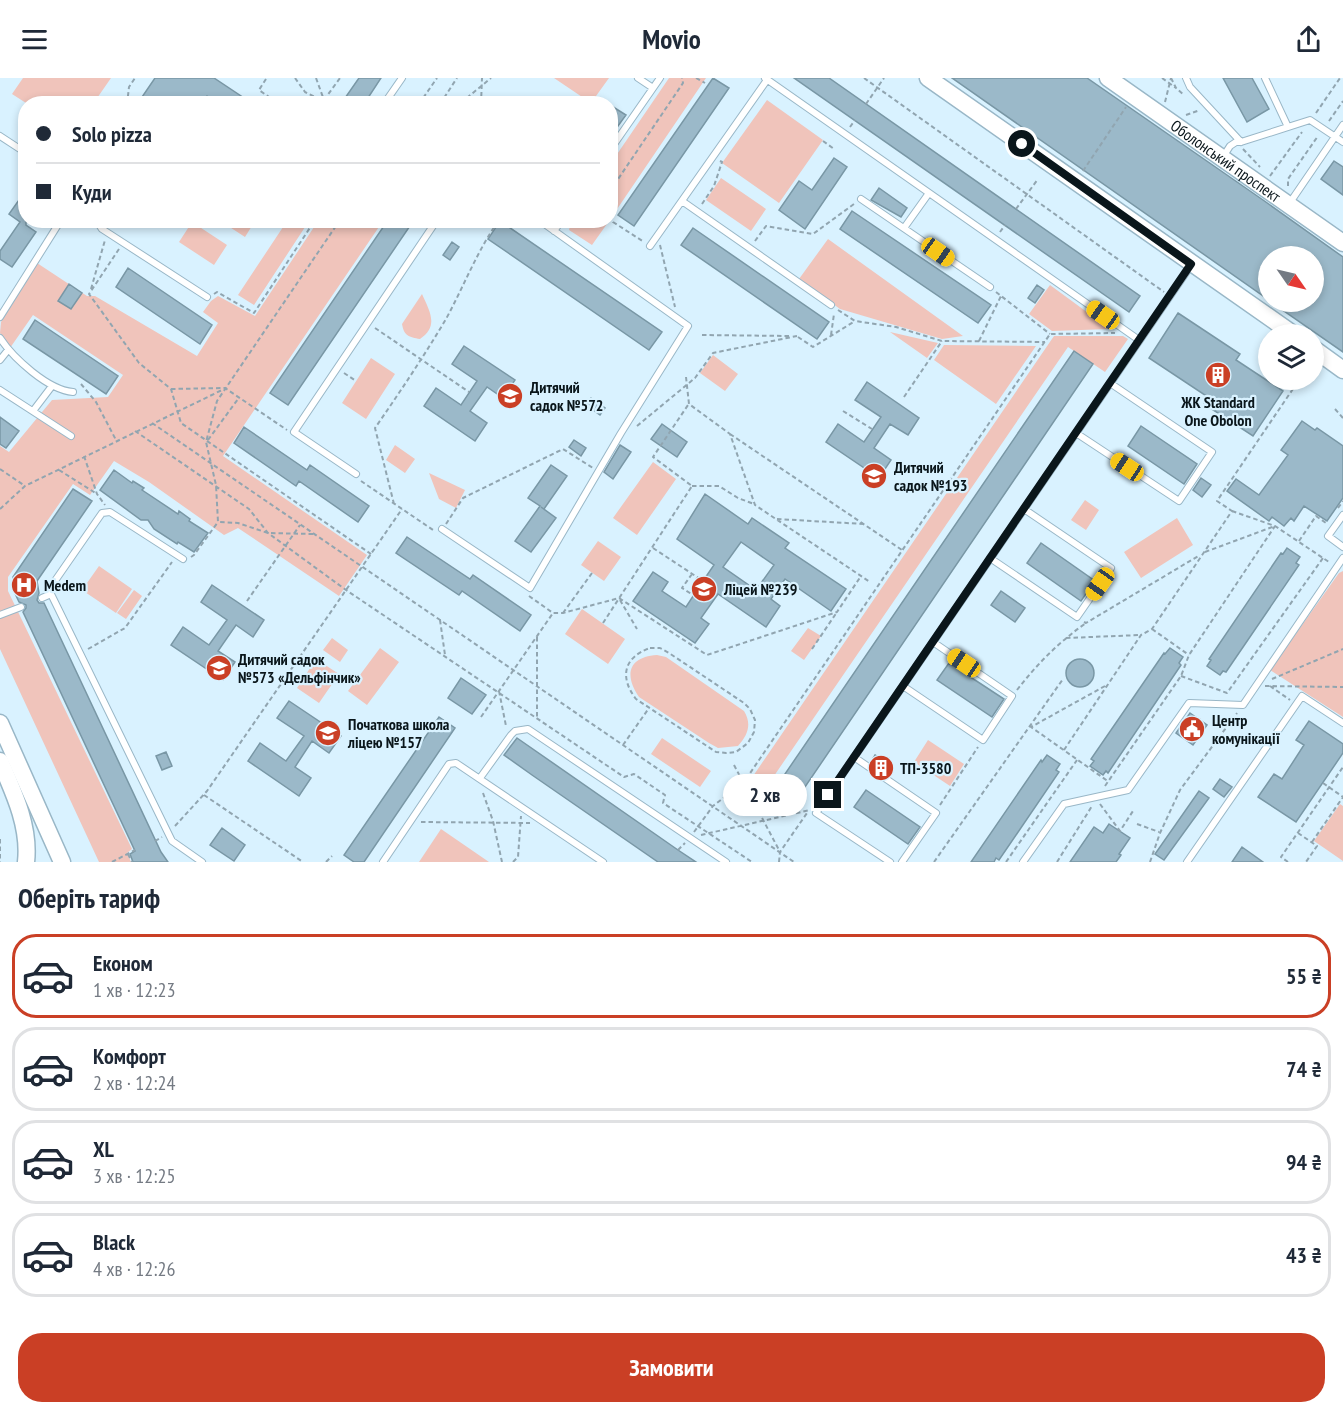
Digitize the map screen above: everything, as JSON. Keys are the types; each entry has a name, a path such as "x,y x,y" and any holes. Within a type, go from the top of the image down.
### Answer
{"main road":[{"path":"928,78 1278,324"},
{"name":"Оболонський проспект","path":"1108,78 1222,158 1288,198 1343,243"},
{"path":"1324,357 1343,370"},
{"path":"0,723 62,862"},
{"path":"2,773 20,812 28,846 26,862"}],"lane":[{"path":"390,96 402,78"},
{"path":"638,78 653,88"},
{"path":"618,138 660,78"},
{"path":"1186,78 1190,87 1241,142"},
{"path":"1265,78 1288,127"},
{"path":"650,246 766,79 1139,340"},
{"path":"1222,158 1230,146 1236,142 1310,120 1343,142"},
{"path":"1288,198 1343,125"},
{"path":"0,136 18,148"},
{"path":"904,228 929,193"},
{"path":"861,199 990,287"},
{"path":"682,201 831,305"},
{"path":"0,317 56,228"},
{"path":"103,228 207,297"},
{"path":"356,475 294,432 432,228"},
{"path":"442,529 530,588 688,326 551,228"},
{"path":"890,862 816,813 1191,264"},
{"path":"0,338 8,350 52,386 73,392"},
{"path":"0,360 8,350"},
{"path":"1076,433 1179,501 1212,452 1110,383"},
{"path":"33,411 52,386"},
{"path":"0,390 71,436"},
{"path":"990,558 1077,617 1111,568 1024,509"},
{"path":"180,557 110,512 102,513 50,588 168,834 172,841 202,862"},
{"path":"1343,515 1328,536 1343,547"},
{"path":"1023,862 1064,804 1128,790 1189,703 1243,705 1343,558"},
{"path":"42,598 51,594"},
{"path":"0,615 21,607"},
{"path":"903,686 983,740 1012,696 933,642"},
{"path":"1187,862 1302,696 1343,723"},
{"path":"479,777 515,731 528,729 726,862"},
{"path":"854,757 936,813 902,862"},
{"path":"382,862 449,764 460,764 603,862"}],"path":[{"path":"128,96 129,87 135,78"},
{"path":"295,78 305,92 314,96"},
{"path":"316,78 323,96"},
{"path":"327,96 340,78"},
{"path":"425,96 437,78"},
{"path":"445,96 457,78"},
{"path":"481,96 482,78"},
{"path":"469,96 491,78"},
{"path":"618,179 683,83 682,78"},
{"path":"696,78 705,83"},
{"path":"864,78 1170,296"},
{"path":"866,104 884,78"},
{"path":"1162,78 1176,88"},
{"path":"1164,105 1171,78"},
{"path":"266,79 259,90 268,96"},
{"path":"1282,182 1288,179 1343,101"},
{"path":"1084,169 1127,106"},
{"path":"1182,117 1200,110"},
{"path":"823,141 834,149"},
{"path":"697,211 714,186 719,171"},
{"path":"1016,209 1038,179"},
{"path":"1288,179 1288,198"},
{"path":"750,248 766,226 813,234 861,199"},
{"path":"618,225 650,246"},
{"path":"207,297 218,292 254,313 310,228"},
{"path":"80,654 125,628 180,557 194,555 218,522 216,485 206,442 217,401 334,228"},
{"path":"394,504 375,428 447,317 484,241 493,228"},
{"path":"89,294 107,232"},
{"path":"658,235 677,318"},
{"path":"89,294 121,245"},
{"path":"990,287 1050,334 1125,333"},
{"path":"89,294 139,363 171,389 181,423 371,554"},
{"path":"979,341 1001,296"},
{"path":"831,336 835,308 855,321 896,327 942,341 1045,342"},
{"path":"702,335 797,336 813,347 855,321"},
{"path":"367,323 469,392"},
{"path":"678,850 690,838 713,806 744,782 1050,334"},
{"path":"621,434 625,436 695,378 713,353 797,336"},
{"path":"904,397 942,341"},
{"path":"686,377 689,404 653,458 692,486 719,486 755,505 870,582"},
{"path":"81,384 96,402 116,440"},
{"path":"0,509 25,486 225,388"},
{"path":"171,389 225,388 289,432"},
{"path":"1292,390 1217,501 1232,511 1275,526 1337,567"},
{"path":"206,442 239,398"},
{"path":"689,404 902,550"},
{"path":"1335,409 1343,418"},
{"path":"843,411 872,429"},
{"path":"152,423 794,862"},
{"path":"135,431 249,509 268,533 346,590 624,777 634,774 665,795 663,803 752,862"},
{"path":"730,434 755,505"},
{"path":"356,475 439,534 463,498 563,449 595,469"},
{"path":"84,456 97,494 110,512"},
{"path":"0,469 25,486"},
{"path":"58,469 97,494"},
{"path":"603,623 692,486"},
{"path":"1338,509 1343,501"},
{"path":"168,834 204,795 402,509"},
{"path":"1064,638 1141,634 1152,629 1232,511"},
{"path":"1299,542 1316,516 1327,524"},
{"path":"776,519 864,524"},
{"path":"218,522 237,523 268,533 315,534"},
{"path":"247,601 300,525"},
{"path":"1012,696 1033,669 1064,638 1086,623 1203,553 1275,526"},
{"path":"1099,796 1181,676 1189,655 1275,526"},
{"path":"652,547 703,581"},
{"path":"1181,676 1227,693 1323,558"},
{"path":"563,613 592,573"},
{"path":"692,574 682,588 693,596"},
{"path":"812,649 861,576"},
{"path":"525,593 553,613 563,613 619,597 707,656 837,612"},
{"path":"619,597 637,629"},
{"path":"481,717 553,613"},
{"path":"1077,617 1086,623"},
{"path":"440,621 445,655"},
{"path":"1152,629 1189,655"},
{"path":"1064,750 1141,634"},
{"path":"537,637 537,717"},
{"path":"660,648 744,703 755,720 754,732 748,743 736,752 716,752 649,708 636,699 629,690 626,669 631,659 641,651 660,648"},
{"path":"1256,686 1343,649"},
{"path":"934,862 1064,679"},
{"path":"1031,726 1108,684"},
{"path":"1270,687 1296,705"},
{"path":"499,691 509,738"},
{"path":"1150,862 1160,832 1180,790 1243,705"},
{"path":"623,745 649,708"},
{"path":"1031,726 1108,782"},
{"path":"936,813 983,740"},
{"path":"1006,862 1077,760"},
{"path":"734,765 780,852 779,862"},
{"path":"1288,862 1281,857 1343,767"},
{"path":"479,777 493,821 502,862"},
{"path":"1312,842 1343,797 1323,783"},
{"path":"204,795 303,862"},
{"path":"1062,862 1058,861 1097,799 1120,831 1133,811"},
{"path":"690,838 809,810 816,813"},
{"path":"410,822 493,821 547,824"},
{"path":"513,862 518,857 521,822"},
{"path":"1137,824 1160,832"},
{"path":"1298,833 1317,846 1306,862"},
{"path":"0,839 0,862"},
{"path":"112,862 135,850"},
{"path":"128,854 132,862"},
{"path":"326,862 332,856"}],"shaded area":[{"path":"23,78 111,78 99,96 18,96 18,98 12,94"},
{"path":"554,78 609,78 596,96 581,96"},
{"path":"669,78 706,78 618,208 618,153"},
{"path":"767,100 823,140 779,203 722,163"},
{"path":"721,178 766,209 751,231 706,200"},
{"path":"188,228 201,228 227,245 214,265 179,242"},
{"path":"231,228 251,228 245,237"},
{"path":"282,228 304,228 254,305 238,295"},
{"path":"313,228 378,228 223,456 367,555 339,596 238,528 224,535 149,482 114,461 90,495 73,484 8,577 8,591 132,849 127,853 131,862 99,862 0,649 0,446 9,452 52,400 108,397 123,375 33,315 10,348 0,333 1,322 37,263 87,296 95,296 197,356 218,323 203,312 218,296 255,316"},
{"path":"569,228 604,228 592,245 569,230"},
{"path":"828,239 963,336 942,339 840,309 799,279"},
{"path":"1050,285 1110,329 1052,331 1029,314"},
{"path":"422,294 430,313 431,324 426,334 420,339 408,335 402,324"},
{"path":"890,332 938,343 927,358"},
{"path":"1054,336 1123,336 1128,339 1105,372 1068,347 763,792 749,782"},
{"path":"944,345 1036,346 996,404 934,360"},
{"path":"713,355 738,374 725,391 700,373"},
{"path":"371,358 395,374 366,419 342,403"},
{"path":"395,445 415,459 405,473 386,460"},
{"path":"653,462 676,479 637,535 613,518"},
{"path":"429,473 465,490 456,508 439,499"},
{"path":"1085,500 1099,510 1086,530 1071,520"},
{"path":"1177,518 1193,545 1141,578 1124,552"},
{"path":"598,541 621,557 604,581 581,565"},
{"path":"99,566 132,589 116,613 82,590"},
{"path":"1343,571 1343,717 1270,670 1339,573"},
{"path":"134,590 142,596 126,619 117,613"},
{"path":"582,609 625,639 608,664 565,634"},
{"path":"808,628 821,636 804,660 791,651"},
{"path":"332,638 348,650 340,662 323,650"},
{"path":"380,648 399,662 367,705 348,691"},
{"path":"657,655 666,657 744,711 748,720 748,729 738,746 718,748 639,697 631,681 632,668 640,659"},
{"path":"316,659 339,674 319,703 297,688"},
{"path":"662,738 711,771 700,787 651,754"},
{"path":"928,740 964,764 950,786 914,762"},
{"path":"1340,804 1343,806 1343,861 1314,841"},
{"path":"441,829 489,862 419,862"}],"building":[{"path":"155,78 214,78 241,96 207,96 143,96"},
{"path":"359,78 381,78 369,96 346,96"},
{"path":"713,78 729,88 634,226 618,215"},
{"path":"794,78 829,78 1140,296 1129,312"},
{"path":"952,78 1087,78 1263,200 1343,257 1343,352 1324,339 1324,324 1303,324 1285,312 1324,312 1324,246 1258,246 1258,292"},
{"path":"1223,78 1252,78 1269,109 1247,122"},
{"path":"618,110 626,115 618,126"},
{"path":"834,158 847,167 805,229 779,210 799,181 812,190"},
{"path":"1334,161 1343,167 1343,195 1321,179"},
{"path":"879,188 907,208 901,217 871,200"},
{"path":"18,201 18,221 9,214"},
{"path":"852,211 991,305 978,323 840,229"},
{"path":"18,225 18,228 30,228 36,232 12,267 0,259 0,251"},
{"path":"383,228 409,228 288,405 270,393"},
{"path":"495,228 510,228 662,332 649,350 488,239"},
{"path":"693,228 829,322 817,339 681,245"},
{"path":"452,242 459,247 450,260 443,255"},
{"path":"128,268 212,325 200,344 116,287"},
{"path":"69,284 82,293 71,309 58,301"},
{"path":"1037,285 1044,290 1035,303 1028,298"},
{"name":"ЖК Standard One Obolon","path":"1178,313 1240,354 1236,360 1258,375 1258,390 1283,391 1253,436 1204,404 1208,397 1149,358"},
{"path":"35,320 118,376 106,394 23,339"},
{"path":"464,346 515,380 503,398 487,387 470,411 487,423 475,441 424,406 436,388 461,405 477,381 452,364"},
{"path":"1074,351 1093,364 792,806 772,793"},
{"path":"867,382 919,418 908,435 890,424 874,448 891,460 879,478 826,442 838,424 864,442 881,417 855,400"},
{"path":"591,398 605,408 600,415 586,405"},
{"path":"0,417 19,431 6,448 0,444"},
{"path":"1302,421 1315,430 1317,428 1343,446 1343,498 1327,521 1304,506 1294,521 1291,518 1284,526 1272,517 1269,521 1227,491 1236,479 1259,495 1288,455 1281,450"},
{"path":"662,424 687,442 677,457 651,439"},
{"path":"1141,426 1197,464 1184,484 1128,446"},
{"path":"244,427 307,470 310,465 369,506 358,522 299,481 296,486 234,443"},
{"path":"574,440 586,448 581,456 569,447"},
{"path":"620,445 631,452 613,479 604,472"},
{"path":"551,465 567,476 544,509 541,507 556,518 531,552 515,541 540,506 528,498"},
{"path":"114,470 132,483 133,481 144,488 142,490 178,514 179,511 190,519 189,521 208,533 194,552 154,529 148,520 141,520 100,490"},
{"path":"1201,478 1211,485 1202,497 1193,490"},
{"path":"73,489 92,501 37,581 39,593 37,600 39,603 44,603 161,852 168,862 133,862 130,854 135,851 23,612 26,605 19,602 13,589 13,577"},
{"path":"705,494 748,524 752,518 789,543 785,548 846,589 831,611 785,579 771,599 780,606 766,627 718,594 701,618 709,624 695,643 633,601 653,572 668,582 662,591 686,607 714,565 677,539","holes":["741,542 774,565 756,590 723,567"]},
{"path":"407,537 470,579 473,575 531,615 520,631 462,591 459,595 396,553"},
{"path":"1041,543 1095,581 1081,601 1027,563"},
{"path":"1287,548 1300,557 1296,563 1299,565 1226,672 1223,671 1220,675 1207,666 1211,660 1209,659 1281,553 1283,554"},
{"path":"212,585 264,620 253,637 236,625 218,651 235,662 223,680 171,645 183,627 209,645 227,620 201,602"},
{"path":"1001,591 1025,608 1015,622 991,605"},
{"path":"1170,648 1183,657 1179,663 1181,665 1108,773 1106,771 1103,775 1090,766 1094,761 1091,759 1164,653"},
{"path":"1080,659 1090,663 1094,673 1090,683 1080,687 1070,683 1066,673 1070,663"},
{"path":"949,663 1004,699 992,717 937,680"},
{"path":"461,678 486,695 472,714 448,698"},
{"path":"289,701 341,736 329,753 312,741 295,767 311,778 299,796 248,761 260,743 286,761 304,736 277,718"},
{"name":"Центр комунікації","path":"1190,713 1207,725 1193,745 1176,733"},
{"path":"439,717 455,728 364,862 354,862 344,855"},
{"path":"1309,721 1343,744 1343,753 1296,822 1258,797 1274,774 1282,779 1304,745 1296,740"},
{"path":"517,738 696,862 658,862 532,775 504,755"},
{"path":"166,752 172,766 162,770 156,756"},
{"name":"ТП-3580","path":"875,755 889,764 884,771 871,762"},
{"path":"1047,755 1060,764 1056,770 1059,772 999,860 996,858 994,862 971,862 1041,760 1042,762"},
{"path":"1220,779 1232,787 1224,797 1213,789"},
{"path":"866,790 920,827 908,844 854,807"},
{"path":"1199,791 1209,798 1164,860 1155,854"},
{"path":"1109,824 1130,838 1116,862 1070,862 1094,827 1103,833"},
{"path":"222,828 245,845 234,861 210,845"},
{"path":"1242,847 1263,862 1232,862"}],"place":[{"name":"ЖК Standard One Obolon","path":"1218,375"},
{"name":"Дитячий садок №572","path":"510,396"},
{"name":"Дитячий садок №193","path":"874,476"},
{"name":"Medem","path":"24,585"},
{"name":"Ліцей №239","path":"704,589"},
{"name":"Дитячий садок №573 «Дельфінчик»","path":"219,668"},
{"name":"Центр комунікації","path":"1192,729"},
{"name":"Початкова школа ліцею №157","path":"328,733"},
{"name":"ТП-3580","path":"881,768"}],"route":[{"path":"828,795 1191,264 1022,144"}]}
